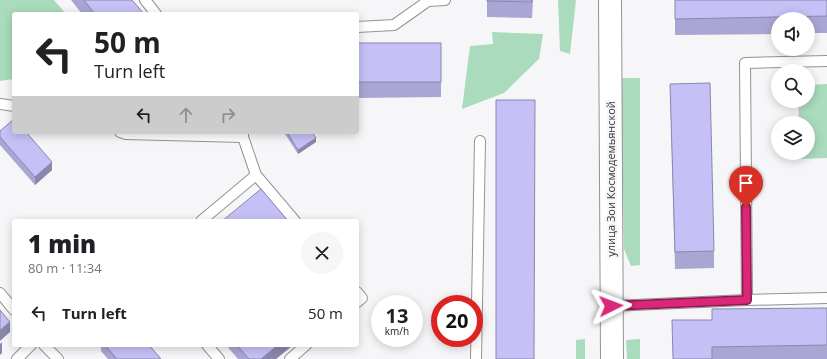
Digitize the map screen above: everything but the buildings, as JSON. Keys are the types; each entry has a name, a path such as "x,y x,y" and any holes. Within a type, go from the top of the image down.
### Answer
{"street":[{"name":"улица Зои Космодемьянской","path":"610,0 612,359"}],"lane":[{"path":"145,0 154,12"},
{"path":"359,27 394,25 428,1 446,0"},
{"path":"747,300 745,63 827,61"},
{"path":"0,104 12,106"},
{"path":"126,134 243,134 256,175 293,219"},
{"path":"476,359 480,141"},
{"path":"203,219 256,175"},
{"path":"0,293 12,308"},
{"path":"611,306 827,298"},
{"path":"17,359 29,347"},
{"path":"46,347 58,359"},
{"path":"209,347 219,359"},
{"path":"290,359 304,347"}],"green space":[{"path":"0,0 54,0 64,12 12,12 12,79 0,81"},
{"path":"558,0 576,0 570,54 560,51"},
{"path":"492,32 543,34 539,59 504,93 462,109 470,46 493,44"},
{"path":"621,78 640,78 640,265 631,266 624,249"},
{"path":"827,84 827,158 815,158 815,116 799,116 798,108 815,108 815,85"},
{"path":"585,339 585,359 576,359 576,340"},
{"path":"640,339 640,359 627,359 626,340"}],"route":[{"path":"611,306 747,300 746,207"}]}
